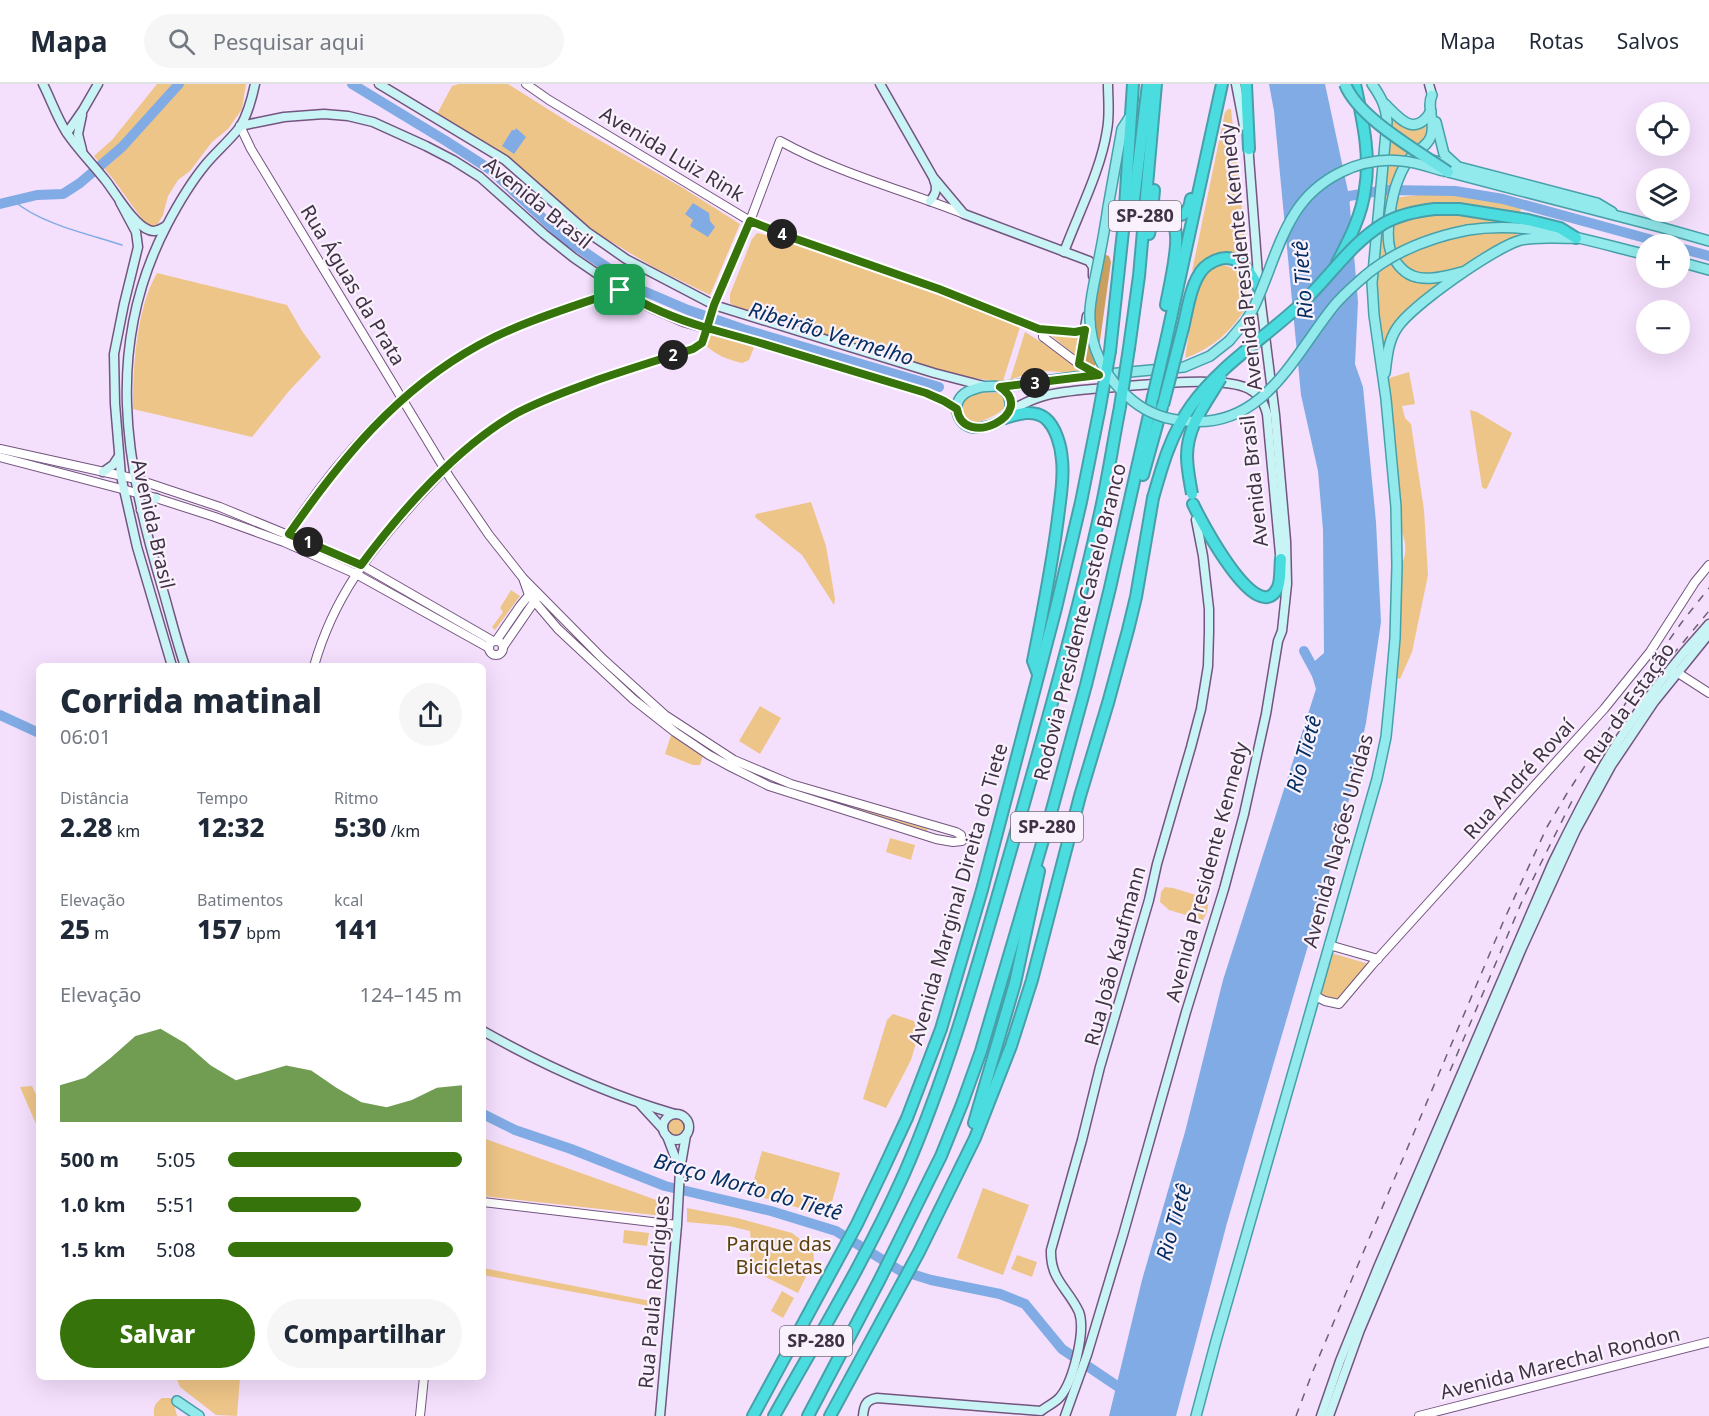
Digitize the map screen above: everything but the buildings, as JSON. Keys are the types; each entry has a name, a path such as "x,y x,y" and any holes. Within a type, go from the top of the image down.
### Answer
{"highway":[{"path":"1118,286 1128,179 1133,84"},
{"path":"1118,286 1124,276 1148,84"},
{"name":"Rodovia Presidente Castelo Branco","path":"774,1416 858,1267 903,1175 935,1100 974,979 1077,611 1100,512 1120,407 1139,276 1155,84"},
{"name":"Rodovia Presidente Castelo Branco","path":"808,1416 941,1156 965,1096 984,1039 1051,813 1108,599 1222,84"},
{"path":"1246,84 1249,149"},
{"path":"1346,84 1352,97 1369,117 1452,170"},
{"path":"1334,268 1353,229 1365,190 1366,142 1355,84"},
{"path":"1150,155 1156,165 1153,201 1156,208 1165,214 1175,216 1183,214 1188,209 1194,183 1203,173"},
{"path":"830,1416 919,1252 975,1138 1011,1046 1032,980 1077,807 1128,630 1153,498 1168,448 1181,420 1205,388 1301,305 1334,268 1371,232 1385,223 1412,212 1459,209 1528,220 1560,228 1576,238"},
{"path":"1139,276 1146,266 1151,224 1156,218 1164,218 1173,225 1176,241 1163,324 1166,339"},
{"path":"1123,531 1129,526 1196,279 1205,266 1211,262 1228,258 1237,260 1244,266 1259,288"},
{"name":"Avenida Marginal Direita do Tiete","path":"753,1416 857,1224 907,1118 941,1029 982,890 1059,597 1099,412 1118,286"},
{"path":"1196,520 1187,455 1190,436 1201,411 1229,366"},
{"path":"1007,415 1035,413 1045,418 1054,430 1061,448 1062,478 1056,538 1033,661 1038,675"},
{"path":"1192,499 1204,528 1218,550 1253,594 1268,597 1276,590 1279,585 1281,559"},
{"path":"975,1138 974,1124 1015,983 1051,813"}],"main road":[{"path":"43,84 67,133 120,202 147,230 157,231 166,226"},
{"path":"67,133 98,84"},
{"path":"240,126 246,115 255,84"},
{"name":"Avenida Brasil","path":"380,84 505,160 587,232 626,259 714,305 934,373 988,387"},
{"path":"880,84 933,177 937,187 930,201"},
{"path":"1064,252 1095,173 1105,140 1108,120 1108,84"},
{"name":"Avenida Presidente Kennedy","path":"1065,1416 1087,1355 1124,1235 1186,1012 1224,888 1244,814 1264,725 1278,640 1282,631 1287,584 1286,541 1275,415 1259,288 1249,149 1236,84"},
{"path":"1372,84 1385,104 1407,124 1412,125 1424,121 1431,111"},
{"path":"1430,84 1443,150 1447,158 1455,162 1452,170"},
{"path":"1432,95 1430,100 1432,134 1425,145 1412,155 1398,180 1389,232 1390,249 1402,270 1413,277 1425,279 1443,277 1468,270"},
{"name":"Avenida Nações Unidas","path":"1197,1416 1216,1341 1377,779 1386,737 1395,638 1396,507 1372,283 1387,122 1385,104"},
{"path":"82,153 78,134 83,110"},
{"path":"56,113 68,118 77,118"},
{"name":"Avenida Brasil","path":"184,663 141,510 128,423 127,357 133,324 149,265 166,226 197,176 240,126 303,115 341,115 373,122 411,138 480,177 544,234 620,290 656,310 684,322 907,387 936,397 957,409"},
{"path":"1131,115 1122,129 1090,311 1092,336 1102,366 1119,390 1152,413 1176,420 1205,422 1235,414 1255,404 1286,373 1334,306 1360,280 1380,264 1418,244 1447,234 1495,227 1549,231 1636,252"},
{"path":"1412,155 1452,170 1571,205 1709,241"},
{"name":"Avenida Brasil","path":"1278,640 1282,584 1281,559 1267,414 1262,400 1248,388 1213,382 1184,382 1044,396 1033,399 998,422 976,428 960,420 957,409 959,400 964,393 988,387 1184,367 1210,356 1229,342 1245,322 1295,213 1317,188 1346,169 1388,160 1419,163 1452,170"},
{"path":"1452,170 1597,203 1619,216"},
{"path":"933,177 964,214 1089,261 1094,267 1079,364 1099,375"},
{"name":"Avenida Brasil","path":"120,202 136,232 138,241 137,255 114,354 122,488 171,663"},
{"path":"1383,383 1390,342 1401,322 1420,305 1491,254 1516,242 1534,238 1576,238"},
{"path":"137,255 149,265"},
{"path":"1690,265 1709,270"},
{"path":"1000,387 1008,396 1010,404 1007,415"},
{"path":"103,472 113,465 119,456"},
{"path":"141,510 156,498"},
{"name":"Rua João Kaufmann","path":"1064,1390 1080,1344 1082,1330 1080,1314 1056,1277 1051,1260 1051,1250 1201,709 1208,666 1209,609 1196,520"},
{"name":"Rua da Estação","path":"1584,807 1621,737 1668,672 1709,624"},
{"name":"Rua da Estação","path":"1584,807 1654,702 1709,634"},
{"path":"1321,1416 1360,1311 1446,1108 1543,884 1584,807"},
{"path":"1329,1416 1369,1308 1584,807"},
{"path":"486,1033 552,1069 640,1104 683,1116 688,1123 686,1135 675,1140 665,1133 640,1104"},
{"path":"665,1133 664,1120 675,1114"},
{"name":"Rua Paula Rodrigues","path":"665,1133 680,1174"},
{"name":"Rua Paula Rodrigues","path":"660,1416 680,1174 686,1135"},
{"path":"1064,1390 1075,1416"},
{"path":"863,1416 866,1402 887,1398 1042,1413 1057,1400 1064,1390"},
{"path":"177,1401 199,1416"}],"street":[{"name":"Avenida Luiz Rink","path":"526,84 750,221 939,289 1039,329 1075,332 1085,330"},
{"name":"Rua Águas da Prata","path":"240,126 251,149 445,470 489,535 534,595"},
{"path":"315,663 328,623 361,565 381,539 445,470 501,423 528,407 566,391 693,349 702,343 714,305 750,221 780,141 795,150 840,169 964,214"},
{"path":"284,542 345,458 372,427 425,380 459,356 495,337 534,320 620,290"},
{"path":"1043,329 1043,337 1079,364"},
{"path":"0,449 136,479 220,507 289,534 361,565 493,644"},
{"path":"0,458 138,492 284,542 356,574 493,644 501,643 503,647"},
{"name":"Rua André Rovaí","path":"1315,996 1339,1004 1604,709 1650,652 1695,582 1709,565"},
{"path":"534,595 502,651 497,655 492,653 493,644 534,595"},
{"path":"534,595 558,629 633,699 722,753 790,784 956,832 962,835 962,841 956,843 936,839 769,786 724,763 663,718"},
{"path":"1668,672 1678,673 1709,693"},
{"path":"1329,945 1378,959"},
{"path":"486,1202 677,1225"},
{"name":"Avenida Marechal Rondon","path":"1419,1416 1709,1342"},
{"path":"420,1416 424,1380"}],"green space":[{"path":"157,84 246,84 242,109 228,129 212,142 190,171 178,180 168,196 163,215 156,227 147,226 94,156 112,140"},
{"path":"508,84 740,224 710,295 655,268 590,229 497,149 437,114 452,86"},
{"path":"1231,109 1248,265 1219,256 1207,260 1192,271 1225,112"},
{"path":"1386,112 1407,124 1427,118 1432,134 1412,155 1393,198 1434,193 1481,198 1521,207 1517,236 1478,255 1396,330 1383,383 1374,315"},
{"path":"757,233 912,283 1020,327 1003,381 958,376 742,311 730,303 730,294 752,239"},
{"path":"1217,264 1232,268 1242,277 1248,305 1235,323 1214,343 1185,358 1196,287 1201,277"},
{"path":"157,273 287,305 321,357 289,391 252,437 133,409 135,357 140,321 150,287"},
{"path":"1025,332 1079,366 1079,372 1040,371 1010,380"},
{"path":"1047,332 1079,333 1076,356"},
{"path":"713,333 754,347 749,360 742,363 737,362 709,349 705,345 707,334"},
{"path":"1409,372 1415,404 1402,406 1405,418 1411,424 1424,510 1428,575 1412,652 1400,679 1397,678 1401,565 1405,556 1405,546 1399,527 1386,379"},
{"path":"977,392 1000,393 1005,400 1005,406 986,419 970,424 962,418 959,405 968,395"},
{"path":"1470,410 1512,433 1485,489 1482,487"},
{"path":"811,502 826,546 834,605 802,555 755,517 756,514"},
{"path":"511,590 520,596 495,630 492,627 503,612 500,608"},
{"path":"760,706 781,718 760,754 739,741"},
{"path":"671,735 703,756 700,765 693,765 665,754"},
{"path":"830,800 928,829 927,831 829,802"},
{"path":"890,838 915,845 911,860 886,852"},
{"path":"1165,887 1209,899 1203,920 1169,910 1160,902 1161,892"},
{"path":"1328,952 1372,965 1339,1004 1315,996"},
{"path":"893,1014 914,1021 918,1036 911,1060 886,1108 863,1099 887,1020"},
{"path":"32,1086 36,1095 36,1124 20,1087"},
{"path":"675,1118 681,1121 684,1127 681,1133 675,1136 669,1133 666,1127 669,1121"},
{"path":"486,1139 662,1202 667,1206 667,1211 663,1216 486,1196"},
{"path":"762,1151 840,1173 828,1216 750,1194"},
{"path":"983,1188 1029,1205 1003,1275 957,1258"},
{"name":"Parque das Bicicletas","path":"687,1208 737,1218 792,1233 813,1249 814,1260 798,1293 749,1269 750,1231 729,1226 687,1222"},
{"path":"624,1230 649,1233 647,1246 623,1243"},
{"path":"1017,1255 1037,1262 1032,1277 1011,1269"},
{"path":"486,1269 661,1303 660,1308 486,1276"},
{"path":"782,1291 794,1298 783,1318 771,1311"},
{"path":"177,1380 240,1380 237,1416 216,1415 180,1387"},
{"path":"162,1398 173,1400 177,1416 154,1416 155,1406"}],"shaded area":[{"path":"1103,254 1109,256 1111,262 1097,362 1094,367 1090,367 1084,363 1085,351"}],"water":[{"name":"Rio Tietê","path":"1269,84 1325,84 1349,196 1358,302 1355,364 1363,387 1376,522 1381,622 1366,723 1343,826 1227,1223 1176,1416 1109,1416 1142,1280 1185,1132 1223,980 1316,689 1309,666 1324,653 1323,530 1318,471 1301,395 1274,111"},
{"path":"516,128 526,137 514,154 502,146 512,130"},
{"path":"693,203 709,213 710,221 715,227 708,237 690,226 693,220 685,214"}],"waterway":[{"name":"Braço Morto do Tietê","path":"0,204 37,195 63,194 80,183 122,147 179,84"},
{"name":"Ribeirão Vermelho","path":"352,84 491,170 564,238 639,289 688,310 743,329 939,387"},
{"path":"1338,205 1349,196 1386,190 1455,191 1503,199 1636,235"},
{"path":"14,201 51,222 122,245"},
{"path":"1690,251 1709,256"},
{"name":"Ribeirão Vermelho","path":"1304,651 1318,677"},
{"name":"Braço Morto do Tietê","path":"0,715 36,732"},
{"name":"Braço Morto do Tietê","path":"486,1116 515,1130 665,1186 771,1211 836,1231 899,1270 931,1280 1000,1294 1025,1304 1062,1349 1126,1392"}],"railway":[{"path":"1296,1416 1504,920 1547,827 1642,678 1709,588"},
{"path":"1642,692 1709,611"},
{"path":"1450,1071 1523,899 1574,797"}],"route":[{"path":"620,290 534,320 495,337 459,356 425,380 372,427 316,495 289,534 361,565 430,484 453,461 501,423 528,407 566,391 693,349 702,343 707,328 926,393 957,409 960,420 967,426 976,428 1002,421 1007,415 1010,399 1000,387 1099,375 1079,364 1085,330 1063,332 1039,329 939,289 750,221 714,305 707,328 684,322 656,310 620,290"}]}
